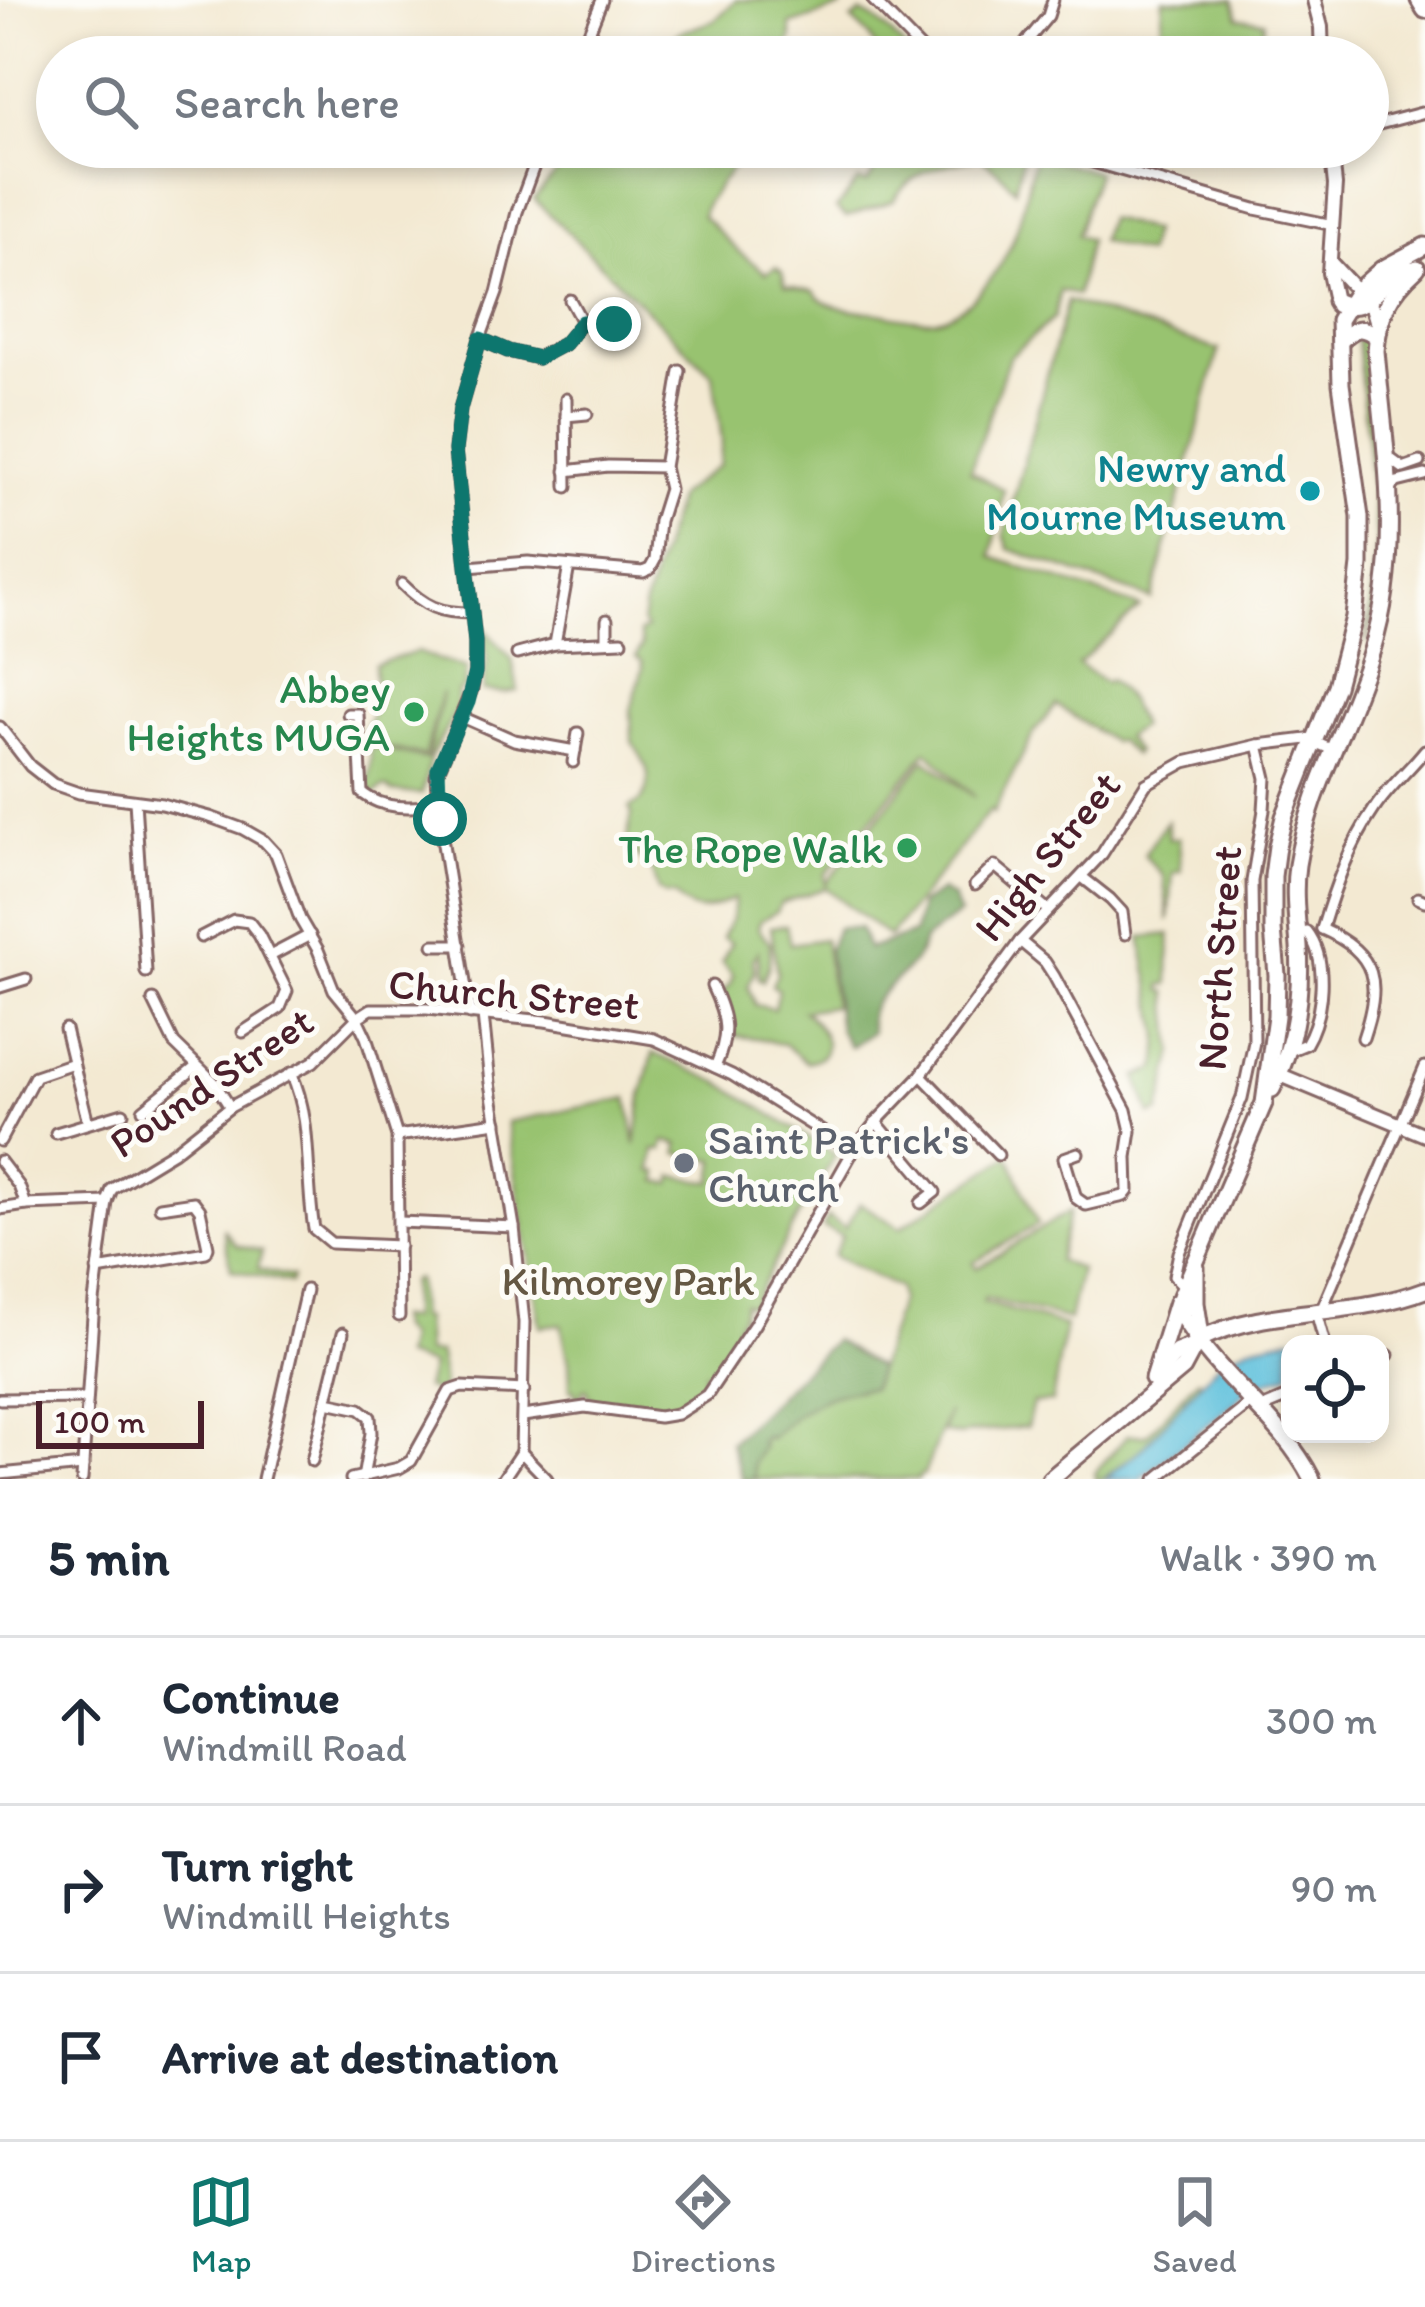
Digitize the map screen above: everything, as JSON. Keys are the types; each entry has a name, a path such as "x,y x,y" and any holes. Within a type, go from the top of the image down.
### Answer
{"main road":[{"path":"1419,0 1425,10"},
{"path":"1153,1379 1175,1304 1187,1291 1274,1072 1273,876 1284,817 1348,644 1360,565 1360,517 1341,383 1340,309 1362,295 1382,269 1425,246"},
{"path":"1362,295 1375,296 1392,277 1421,266"},
{"path":"1274,1072 1289,1052 1298,999 1302,932 1297,867 1306,823 1381,618 1390,543 1390,488 1377,332 1386,303 1421,266"},
{"path":"1340,341 1355,328 1377,332"},
{"path":"1137,1404 1177,1352 1222,1328 1318,1315 1425,1290"},
{"path":"1050,1479 1184,1368 1200,1329 1187,1291"},
{"path":"1196,1343 1290,1445 1312,1479"}],"street":[{"path":"587,36 602,0"},
{"path":"873,0 908,36"},
{"path":"1031,36 1048,16 1053,0"},
{"path":"1314,0 1321,36"},
{"path":"1389,121 1425,112"},
{"path":"470,1014 438,805 438,769 462,717 475,672 455,450 460,409 532,168"},
{"path":"1114,168 1267,212 1333,225"},
{"path":"1333,168 1329,273 1340,309"},
{"path":"1330,263 1376,313 1377,332"},
{"path":"570,300 582,322"},
{"path":"480,339 538,358 564,344 582,322"},
{"path":"582,322 614,324"},
{"path":"468,567 528,562 650,569 669,489 664,467 680,371"},
{"path":"566,399 567,487"},
{"path":"566,416 587,414"},
{"path":"1387,457 1403,468 1422,457 1423,475 1390,488"},
{"path":"566,471 664,467"},
{"path":"555,644 569,566"},
{"path":"402,584 419,602 441,611 472,614"},
{"path":"607,620 607,641"},
{"path":"517,653 555,644 622,641"},
{"path":"348,714 358,714 362,793 392,806 438,805"},
{"path":"462,717 514,740 574,757 578,733"},
{"path":"0,727 30,766 52,784 210,817 264,841 276,854 334,990 357,1018 397,1136 399,1316"},
{"path":"1314,740 1333,750"},
{"name":"High Street","path":"523,1416 585,1407 659,1417 677,1414 700,1400 748,1336 853,1151 921,1075 1020,941 1082,878 1146,784 1186,762 1258,745 1314,740"},
{"name":"North Street","path":"1187,1291 1174,1276 1242,1098 1254,1042 1252,880 1266,778 1258,745"},
{"path":"1322,929 1351,848 1378,803 1425,751"},
{"path":"135,801 146,972"},
{"path":"975,885 995,866 1048,910"},
{"path":"1082,878 1122,912 1125,934"},
{"path":"201,938 234,920 249,922 287,991 280,1008 243,1032"},
{"path":"1273,930 1322,929 1352,946 1365,961 1375,988 1363,1038"},
{"path":"270,956 310,935"},
{"path":"1020,941 1054,976 1126,1110 1131,1131 1124,1196 1086,1205 1076,1198 1064,1158 1078,1153"},
{"path":"434,945 460,945"},
{"path":"0,987 26,979"},
{"path":"712,986 724,1011 726,1033 716,1066"},
{"path":"153,1000 174,1043 214,1082 230,1107"},
{"name":"Church Street","path":"357,1018 371,1009 386,1008 483,1015 653,1039 716,1066 853,1151"},
{"path":"483,1015 524,1322 520,1452 503,1479"},
{"name":"Pound Street","path":"107,1202 112,1189 173,1152 230,1107 313,1062 357,1018"},
{"path":"65,1029 88,1123"},
{"path":"0,1142 34,1076 73,1063"},
{"path":"143,1110 197,1066"},
{"path":"1323,1335 1318,1315 1425,1067"},
{"path":"1274,1072 1425,1135"},
{"path":"291,1073 305,1114 314,1229 331,1243 399,1246"},
{"path":"921,1075 998,1155"},
{"path":"56,1133 123,1113"},
{"path":"397,1136 496,1122"},
{"path":"876,1122 935,1192 921,1203"},
{"path":"0,1162 19,1186 26,1205"},
{"path":"0,1209 107,1202 97,1270 82,1479"},
{"path":"97,1270 206,1252 200,1210 194,1202 160,1207"},
{"path":"400,1222 514,1227"},
{"path":"277,1479 263,1478 305,1290"},
{"path":"312,1461 343,1333"},
{"path":"351,1479 411,1461 450,1391 524,1390"},
{"path":"1159,1478 1252,1402 1281,1397"},
{"path":"0,1399 87,1398"},
{"path":"327,1402 360,1409 370,1417 363,1478"},
{"path":"520,1452 547,1479"},
{"path":"0,1474 83,1466"}],"green space":[{"path":"736,0 842,0 841,8 790,25 792,36 676,36 714,21"},
{"path":"1163,0 1233,0 1238,18 1264,21 1263,36 1161,36"},
{"path":"861,13 869,16 892,36 869,36 852,20"},
{"path":"560,168 732,168 702,215 766,273 776,267 785,285 814,291 832,305 928,320 965,305 996,272 1017,228 1032,168 1097,172 1077,235 1089,240 1077,295 1060,291 1054,318 1009,357 970,471 1004,490 992,557 1140,607 1078,664 1105,683 1109,680 1128,701 1140,727 1125,737 1136,752 1056,705 1035,731 993,813 990,810 889,937 826,888 781,903 760,921 758,928 770,943 769,965 763,981 759,979 758,952 753,959 755,972 748,986 755,1005 774,1009 778,990 772,985 777,974 771,927 786,925 790,944 824,939 834,1006 803,1011 816,1024 826,1047 817,1059 806,1062 784,1044 733,1035 723,991 733,975 722,962 731,943 722,938 732,918 734,899 709,909 689,908 674,895 658,890 651,869 626,844 629,808 640,802 648,778 632,742 631,710 643,668 636,657 642,645 639,633 646,629 642,623 645,603 678,496 719,465 722,441 713,375 534,199","holes":["927,751 975,797 925,759 826,884 825,875"]},
{"path":"877,168 939,168 910,181 893,201 846,217 836,209 858,181 867,183"},
{"path":"994,168 1020,168 1015,189"},
{"path":"1107,218 1152,231 1146,254 1100,241"},
{"path":"1067,301 1219,350 1152,599 1009,549 1004,535"},
{"path":"1363,336 1371,341 1385,541 1366,643 1377,541 1357,339"},
{"path":"484,628 512,659 518,691 483,691"},
{"path":"417,652 466,669 457,708 431,757 442,693 425,756 384,747 364,731 376,706 374,664"},
{"path":"370,741 373,747 430,760 422,794 383,787 373,795 369,792"},
{"path":"1167,821 1169,839 1179,838 1181,871 1173,873 1169,921 1163,876 1144,855"},
{"path":"941,891 953,898 959,914 924,940 911,965 873,1007 872,1032 850,1047 839,1030 828,950 837,928 860,928 868,949 914,933 920,904"},
{"path":"1170,934 1169,984 1162,985 1162,990 1168,992 1174,1052 1160,1112 1151,1115 1137,1077 1157,1069 1160,1037 1141,937"},
{"name":"Kilmorey Park","path":"653,1053 721,1083 836,1155 751,1306 744,1303 736,1325 740,1331 713,1374 704,1373 706,1383 687,1400 663,1409 596,1402 587,1389 575,1399 575,1390 570,1390 561,1324 540,1326 507,1122 628,1098 636,1145","holes":["665,1141 679,1144 678,1153 716,1160 713,1182 674,1176 672,1184 658,1181 659,1172 652,1171 655,1150 663,1150"]},
{"path":"1009,1156 1038,1224 973,1262 976,1268 1070,1211 1057,1261 1080,1269 1069,1320 985,1298 983,1302 1065,1326 1052,1402 1033,1403 1027,1427 961,1436 943,1432 948,1412 919,1479 746,1479 760,1441 791,1417 820,1398 872,1387 900,1300 898,1288 833,1256 842,1236 823,1227 828,1217 845,1228 860,1203 900,1228"},
{"path":"223,1228 236,1245 262,1251 258,1269 292,1277 290,1283 231,1270"},
{"path":"415,1279 426,1353 439,1353 443,1386 436,1393 425,1388 431,1365 403,1357 407,1338 397,1318 410,1319 410,1282"},
{"path":"834,1340 878,1368 872,1388 816,1403 770,1439 766,1436 753,1464 755,1479 742,1479 730,1443"},
{"path":"1198,1379 1202,1383 1143,1448 1103,1479 1095,1479 1094,1473 1128,1435 1147,1435"}],"water":[{"path":"1281,1339 1281,1377 1249,1387 1140,1479 1105,1479 1143,1448 1221,1360 1250,1346"}],"place":[{"name":"Newry and Mourne Museum","path":"1310,491"},
{"name":"Abbey Heights MUGA","path":"414,712"},
{"name":"The Rope Walk","path":"907,848"},
{"name":"Saint Patrick's Church","path":"684,1163"}],"route":[{"path":"440,819 438,769 468,702 475,672 455,450 460,409 480,339 538,358 564,344 582,322 614,324"}]}
